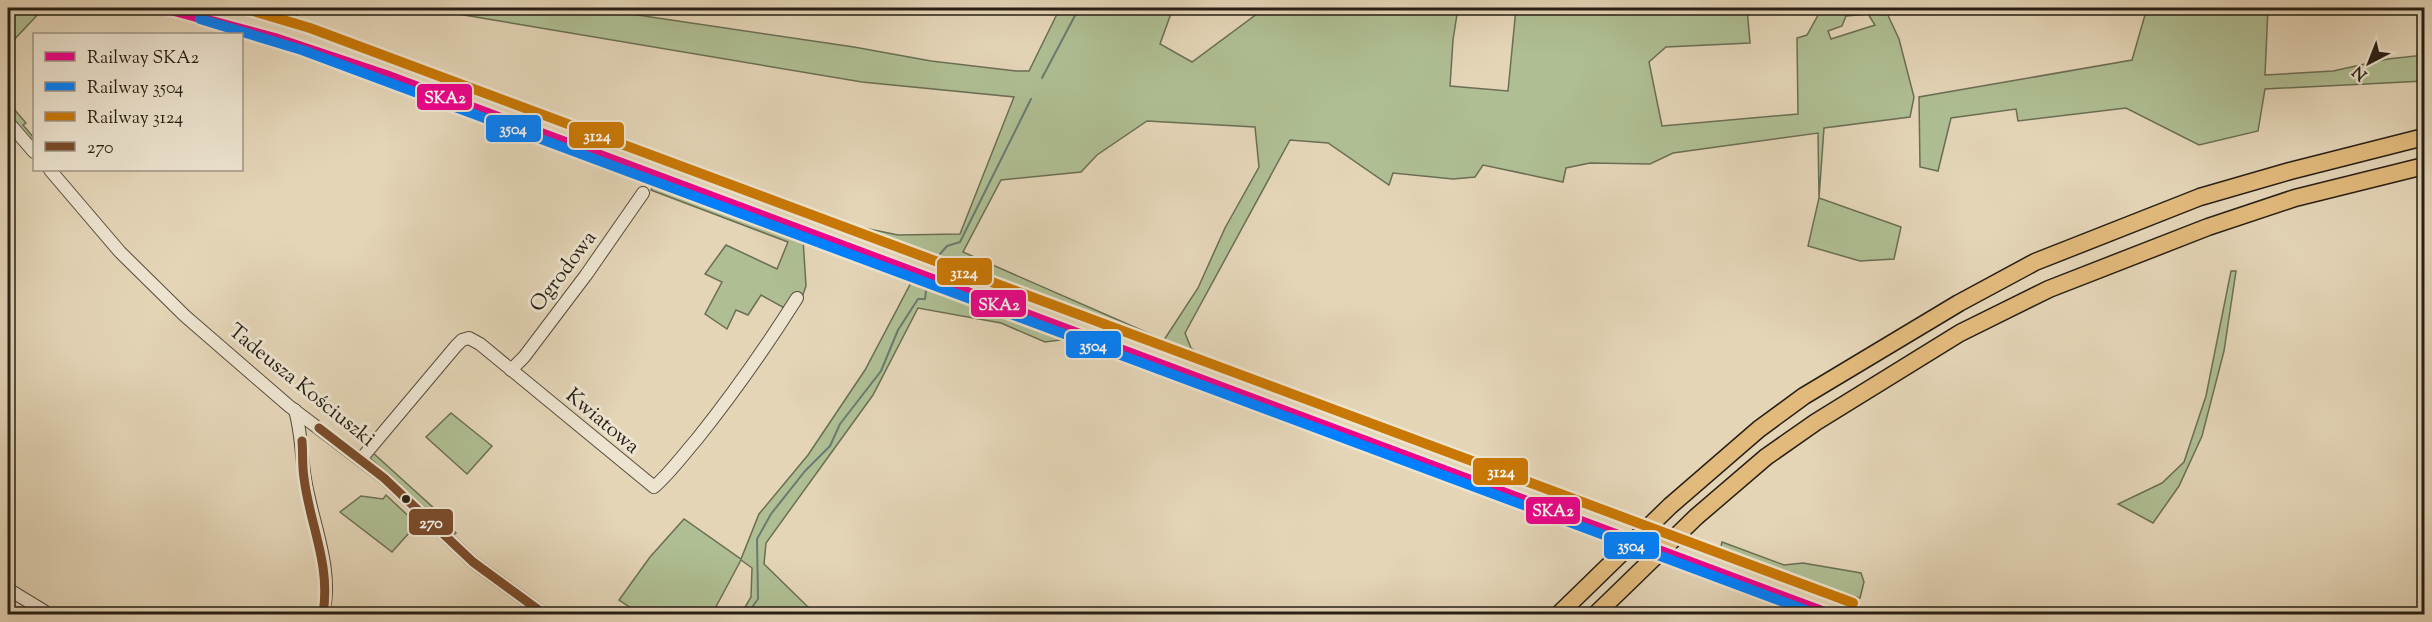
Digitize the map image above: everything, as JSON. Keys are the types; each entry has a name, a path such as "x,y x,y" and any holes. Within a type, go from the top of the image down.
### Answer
{"highway":[{"path":"1559,615 1671,506 1751,436 1804,396 1959,303 2035,262 2200,197 2290,171 2424,137"},
{"path":"1596,615 1625,584 1696,517 1766,458 1816,422 1960,333 2049,290 2208,227 2295,198 2424,166"}],"street":[{"path":"8,122 33,151"},
{"name":"Tadeusza Kościuszki","path":"51,171 120,252 156,289 295,410 361,459 473,562 544,615"},
{"name":"Ogrodowa","path":"512,370 586,275 643,193"},
{"name":"Kwiatowa","path":"361,459 462,340 470,338 654,488 665,478 718,412 762,353 797,298"},
{"path":"295,410 302,441 304,478 324,564 326,587 323,615"},
{"path":"302,441 319,428"},
{"path":"8,589 49,615"}],"green space":[{"path":"8,8 44,8 8,46"},
{"path":"238,8 303,8 290,23"},
{"path":"422,8 590,8 854,47 931,61 1029,71 1060,8 1173,8 1160,44 1192,62 1265,8 1458,8 1450,86 1508,91 1516,8 1747,8 1750,43 1666,47 1649,62 1662,126 1798,114 1797,38 1807,35 1822,8 1871,8 1872,13 1886,11 1899,39 1914,97 1910,117 1824,128 1819,198 1818,133 1673,153 1650,164 1590,163 1566,168 1563,182 1483,165 1475,177 1453,179 1393,173 1389,185 1328,143 1290,140 1185,333 1191,348 1198,353 1164,341 1161,350 816,218 898,235 960,234 1014,97 862,82","holes":["1868,14 1875,25 1831,39 1828,31 1842,26 1846,16","1147,121 1255,127 1259,167 1225,228 1198,288 1164,340 963,252 1001,180 1081,172 1097,155"]},
{"path":"2147,8 2268,8 2265,75 2333,71 2388,59 2424,55 2424,81 2265,89 2258,131 2199,145 2126,108 2018,121 2016,109 1951,118 1938,171 1920,167 1919,97 2132,60"},
{"path":"8,102 26,123 23,125 33,137 33,145 8,115"},
{"path":"654,185 803,239 806,286 801,300 786,309 761,295 748,315 736,310 727,329 705,314 722,282 705,274 726,245 777,269 788,242 651,190"},
{"path":"1819,198 1901,227 1894,259 1860,261 1808,246"},
{"path":"2231,271 2236,271 2224,351 2202,436 2179,486 2153,523 2118,504 2162,483 2184,462 2206,396"},
{"path":"913,279 1075,338 1045,342 1001,323 918,308 873,395 766,543 764,564 818,614 741,614 751,597 752,568 741,560 712,614 640,614 619,600 650,557 684,519 741,559 759,514 808,455 865,370"},
{"path":"451,413 492,446 467,474 426,437"},
{"path":"372,452 436,510 456,533 453,535 370,458"},
{"path":"386,495 417,524 392,552 340,512 361,496 383,499"},
{"path":"1722,542 1784,565 1803,563 1861,573 1864,582 1860,598 1777,573 1720,550"}],"waterway":[{"path":"1042,78 1079,8"},
{"path":"940,254 947,246 960,242 1031,99"},
{"path":"747,614 758,599 757,539 771,514 805,471 830,446 840,424 881,371 898,330 918,299 925,299 926,291"}],"rail line":[{"name":"SKA2","path":"163,8 275,38 386,75 1830,614"},
{"name":"3124","path":"243,8 310,28 1853,603"},
{"name":"3504","path":"200,19 302,50 1816,614"}],"transit line":[{"name":"270","path":"319,428 384,478 473,562 544,614"},
{"name":"270","path":"302,441 304,478 324,578 323,614"}]}
